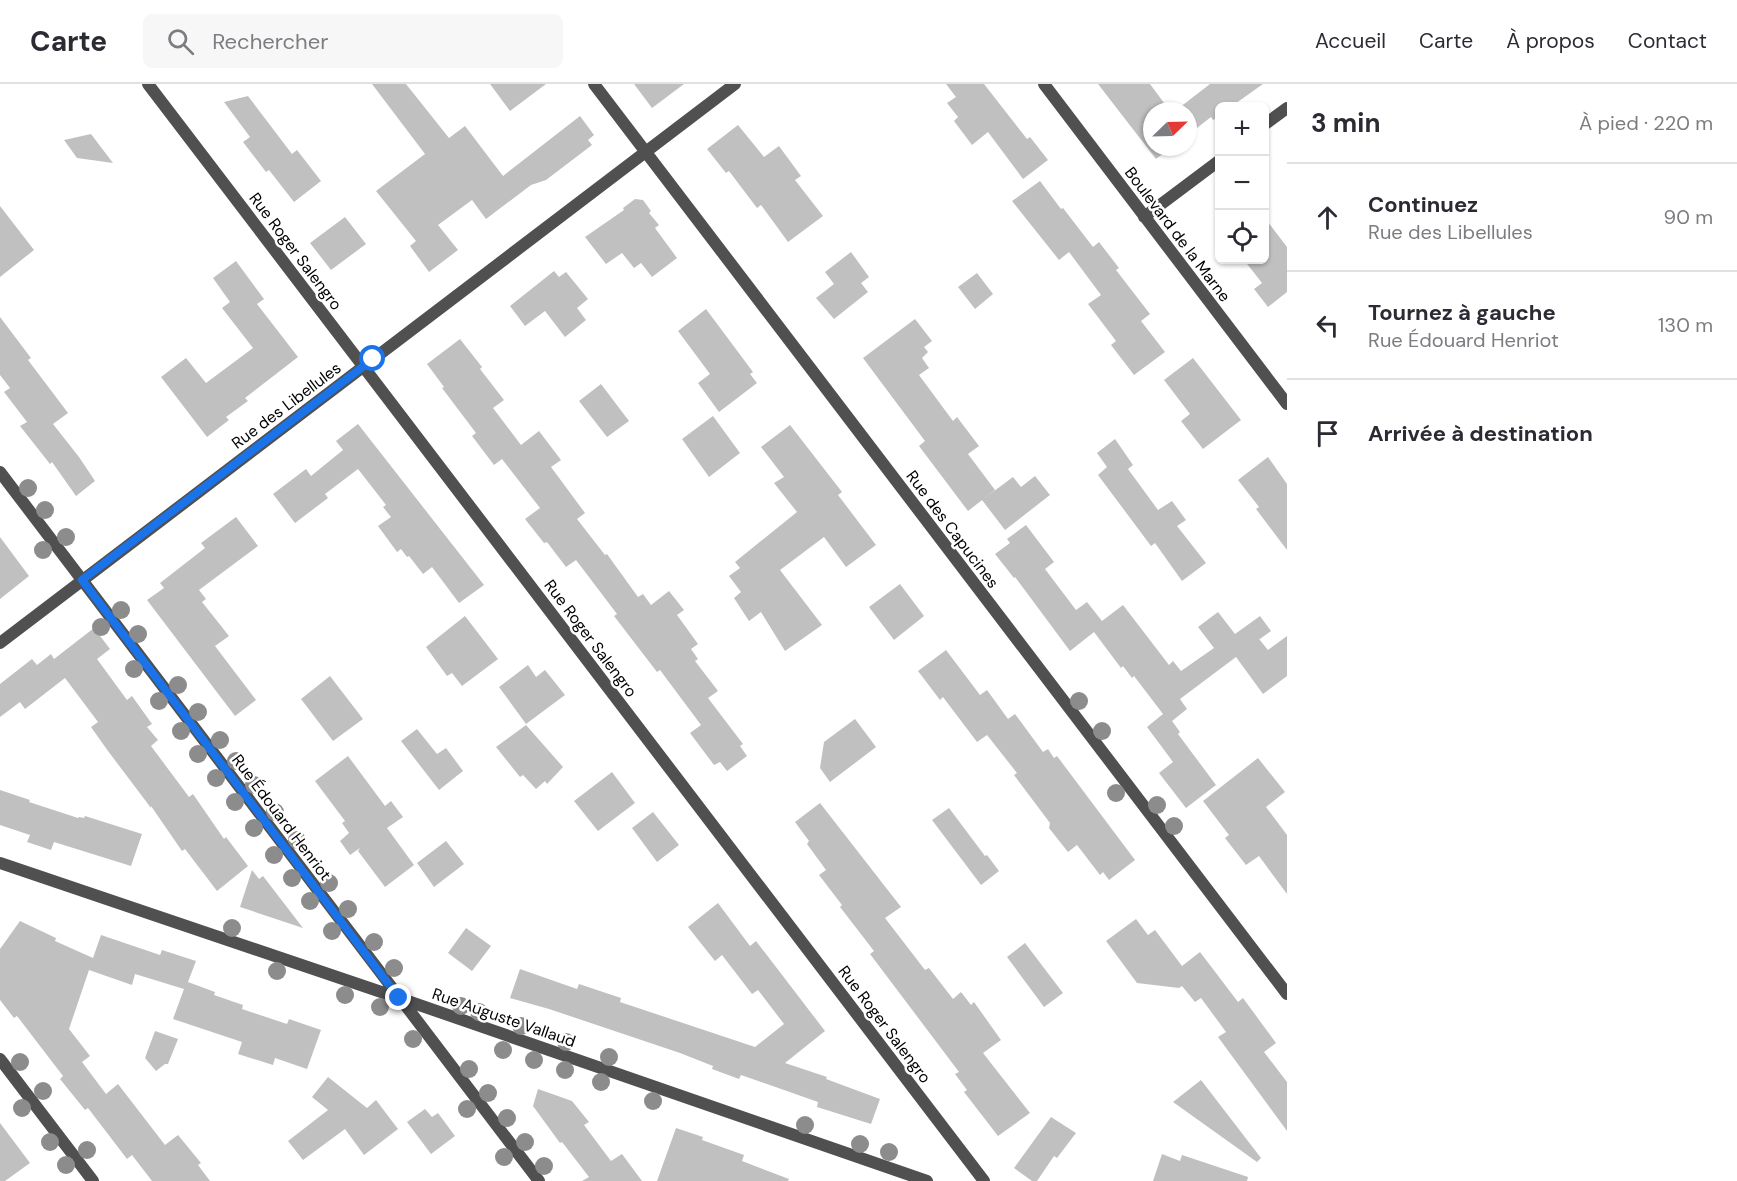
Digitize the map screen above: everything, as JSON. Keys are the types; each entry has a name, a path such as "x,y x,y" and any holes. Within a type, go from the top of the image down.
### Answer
{"street":[{"name":"Rue Roger Salengro","path":"148,84 984,1181"},
{"name":"Rue des Capucines","path":"594,84 1287,994"},
{"name":"Rue des Libellules","path":"0,643 735,84"},
{"name":"Boulevard de la Marne","path":"1044,84 1287,405"},
{"path":"1269,121 1287,108"},
{"path":"1144,217 1215,164"},
{"name":"Rue Édouard Henriot","path":"0,472 538,1181"},
{"name":"Rue Auguste Vallaud","path":"0,863 927,1181"},
{"path":"0,1059 93,1181"}],"building":[{"path":"372,84 406,84 449,138 465,126 503,176 580,116 594,135 588,140 592,145 546,180 531,185 486,219 472,200 438,225 458,250 429,272 410,246 416,241 376,191 425,154"},
{"path":"490,84 546,84 510,111"},
{"path":"634,84 684,84 652,108"},
{"path":"946,84 984,84 1027,139 1030,137 1048,160 1023,179 988,132 972,145 954,121 958,117 947,103 956,97"},
{"path":"1098,84 1150,84 1163,102 1143,102 1143,142"},
{"path":"1210,84 1263,84 1238,102 1215,102 1215,119 1213,120 1211,117 1197,128 1197,102 1187,102"},
{"path":"248,96 292,154 297,150 321,181 294,202 269,170 266,172 243,142 250,137 224,102"},
{"path":"738,125 764,157 779,146 801,176 795,180 823,216 788,242 761,205 757,208 729,171 726,173 707,149"},
{"path":"91,134 113,163 77,158 64,140"},
{"path":"1040,181 1093,247 1099,242 1119,268 1116,270 1150,314 1141,321 1165,352 1134,375 1111,345 1116,341 1088,304 1101,295 1069,252 1059,260 1012,201"},
{"path":"635,199 643,200 651,211 649,213 659,225 655,228 677,258 652,277 641,263 634,268 622,253 606,264 585,237 624,210 623,208"},
{"path":"0,206 34,250 0,277"},
{"path":"345,217 366,244 331,270 310,243"},
{"path":"1269,224 1287,247 1287,292 1268,307 1254,289 1262,283 1247,264 1269,264"},
{"path":"851,252 869,277 861,283 868,292 834,319 816,298 834,284 825,272"},
{"path":"236,261 264,299 257,304 298,357 245,398 248,401 226,417 229,420 207,437 161,377 186,358 206,383 253,348 222,308 230,302 213,278"},
{"path":"554,271 559,277 566,272 588,299 577,308 586,320 565,337 545,311 525,326 510,306"},
{"path":"977,273 993,294 975,309 958,287"},
{"path":"706,309 753,372 750,374 757,383 719,412 698,383 710,374 678,331"},
{"path":"0,317 31,358 28,360 68,413 53,424 95,481 76,496 52,462 50,464 20,426 27,422 4,392 10,388 0,375"},
{"path":"915,319 932,341 924,347 928,352 922,358 929,368 919,375 953,421 957,417 979,446 968,454 995,490 968,511 919,446 925,441 863,358"},
{"path":"460,339 504,400 493,408 521,445 539,431 561,460 551,467 585,513 577,519 605,555 607,554 638,597 643,594 651,605 669,591 684,610 677,615 698,644 691,649 698,659 695,661 718,691 708,698 743,744 740,746 747,756 727,771 720,762 714,765 690,733 701,725 660,670 657,672 614,616 617,614 576,560 566,567 525,519 540,508 502,459 494,465 472,436 476,433 427,364"},
{"path":"1193,358 1241,420 1203,449 1181,421 1190,414 1164,380"},
{"path":"601,384 629,421 607,437 579,401"},
{"path":"713,416 740,453 709,477 682,439"},
{"path":"358,424 484,585 459,603 432,567 423,574 401,549 397,552 378,526 391,517 383,507 386,505 358,469 325,494 328,498 295,523 273,494 306,469 311,476 343,450 336,441"},
{"path":"790,425 842,492 838,495 876,545 846,567 824,537 780,570 822,625 785,651 761,612 749,621 734,598 741,592 729,576 740,568 735,562 797,512 774,483 784,477 761,447"},
{"path":"1115,439 1133,465 1128,469 1158,510 1172,501 1186,520 1177,526 1206,563 1182,581 1155,543 1151,546 1098,475 1107,467 1097,453"},
{"path":"1268,457 1287,484 1287,550 1256,509 1259,507 1238,480"},
{"path":"1035,476 1050,495 1005,530 982,500 1013,477 1021,487"},
{"path":"236,517 258,546 199,590 206,599 202,602 229,636 215,646 256,700 235,716 147,600 164,588 160,583 205,548 201,543"},
{"path":"1026,525 1054,562 1045,569 1076,610 1087,602 1102,621 1123,605 1169,665 1173,661 1181,671 1214,648 1198,627 1218,612 1235,634 1260,616 1271,631 1259,639 1268,650 1287,636 1287,676 1263,694 1236,657 1180,699 1187,709 1172,721 1180,732 1178,734 1216,785 1186,808 1159,773 1173,762 1147,727 1163,714 1134,676 1132,678 1123,666 1121,668 1094,632 1070,651 995,554 1010,543 1007,539"},
{"path":"0,537 29,576 0,599"},
{"path":"900,584 924,616 894,640 869,607"},
{"path":"465,616 498,659 462,686 452,673 447,676 426,647"},
{"path":"94,628 110,649 97,659 127,700 132,696 152,724 147,727 158,740 151,746 189,797 193,794 224,839 226,837 248,866 217,891 185,849 182,851 151,806 151,808 108,751 91,727 98,722 65,678 25,709 20,702 0,717 0,684 32,659 37,665 51,654 54,659"},
{"path":"946,650 980,695 987,690 1008,719 1015,714 1043,752 1048,749 1054,758 1057,756 1135,860 1109,880 1103,872 1100,875 1077,845 1068,852 1049,828 1050,823 1014,775 1017,773 987,735 977,742 943,697 940,700 918,671"},
{"path":"528,665 536,677 545,670 565,695 526,724 499,687"},
{"path":"330,676 363,719 333,741 301,699"},
{"path":"855,719 876,747 830,782 820,768 824,742"},
{"path":"526,725 563,767 547,784 545,781 536,789 523,775 520,777 496,747"},
{"path":"417,729 437,754 446,748 463,771 439,790 401,741"},
{"path":"348,756 385,806 391,801 403,817 387,828 414,865 385,887 358,851 360,848 350,855 340,841 349,833 342,823 345,821 315,781"},
{"path":"1258,758 1285,792 1266,807 1287,835 1287,894 1259,856 1246,865 1225,838 1229,835 1203,801"},
{"path":"612,772 635,803 598,831 574,801"},
{"path":"0,790 78,818 85,816 142,834 131,866 54,842 51,850 27,842 30,835 0,825"},
{"path":"820,803 901,907 885,918 925,970 929,968 953,999 961,992 971,1005 974,1002 1001,1040 983,1053 1030,1113 998,1136 964,1092 967,1090 955,1074 959,1072 870,954 874,951 819,875 826,870 807,844 809,841 795,822"},
{"path":"949,808 999,871 981,885 932,820"},
{"path":"653,812 679,845 657,862 632,828"},
{"path":"446,841 464,864 434,887 417,863"},
{"path":"252,870 259,879 263,876 303,928 240,907"},
{"path":"718,903 750,946 756,941 825,1031 785,1063 880,1099 871,1124 817,1107 818,1102 741,1075 739,1079 712,1069 713,1066 680,1053 510,998 520,969 577,989 579,984 621,998 620,1002 755,1047 784,1024 758,990 752,994 722,955 715,961 688,927"},
{"path":"1136,919 1148,935 1155,930 1182,966 1200,952 1238,1002 1243,998 1276,1043 1264,1052 1287,1082 1287,1131 1218,1037 1226,1032 1201,998 1195,1002 1182,986 1179,988 1137,983 1106,941"},
{"path":"20,921 56,938 55,941 93,958 101,935 160,955 162,950 196,961 188,982 215,992 214,995 243,1005 242,1009 287,1024 289,1019 321,1030 307,1069 275,1058 273,1065 238,1054 242,1042 173,1019 184,989 135,974 132,985 89,970 69,1029 90,1056 82,1062 106,1094 118,1084 165,1145 178,1135 201,1163 198,1165 210,1181 152,1181 132,1155 127,1159 88,1108 85,1110 60,1079 63,1076 17,1016 14,1018 0,1000 0,949"},
{"path":"466,928 491,946 472,971 448,953"},
{"path":"1025,943 1063,993 1044,1007 1007,957"},
{"path":"155,1031 178,1039 168,1064 156,1071 145,1058"},
{"path":"328,1077 367,1108 376,1100 398,1129 364,1155 345,1129 303,1160 288,1141 328,1110 312,1097"},
{"path":"1201,1080 1261,1158 1257,1162 1173,1102"},
{"path":"538,1089 572,1101 589,1122 584,1125 611,1161 622,1154 642,1181 582,1181 589,1177 533,1106"},
{"path":"425,1109 432,1117 438,1113 455,1136 431,1154 407,1122"},
{"path":"1051,1117 1076,1133 1057,1158 1054,1156 1037,1181 1032,1181 1014,1168"},
{"path":"0,1123 30,1163 5,1181 0,1181"},
{"path":"676,1128 744,1155 742,1161 789,1179 788,1181 657,1181"},
{"path":"1162,1154 1180,1161 1182,1155 1248,1177 1247,1181 1153,1181"}],"route":[{"path":"373,359 82,580 399,998"}]}
